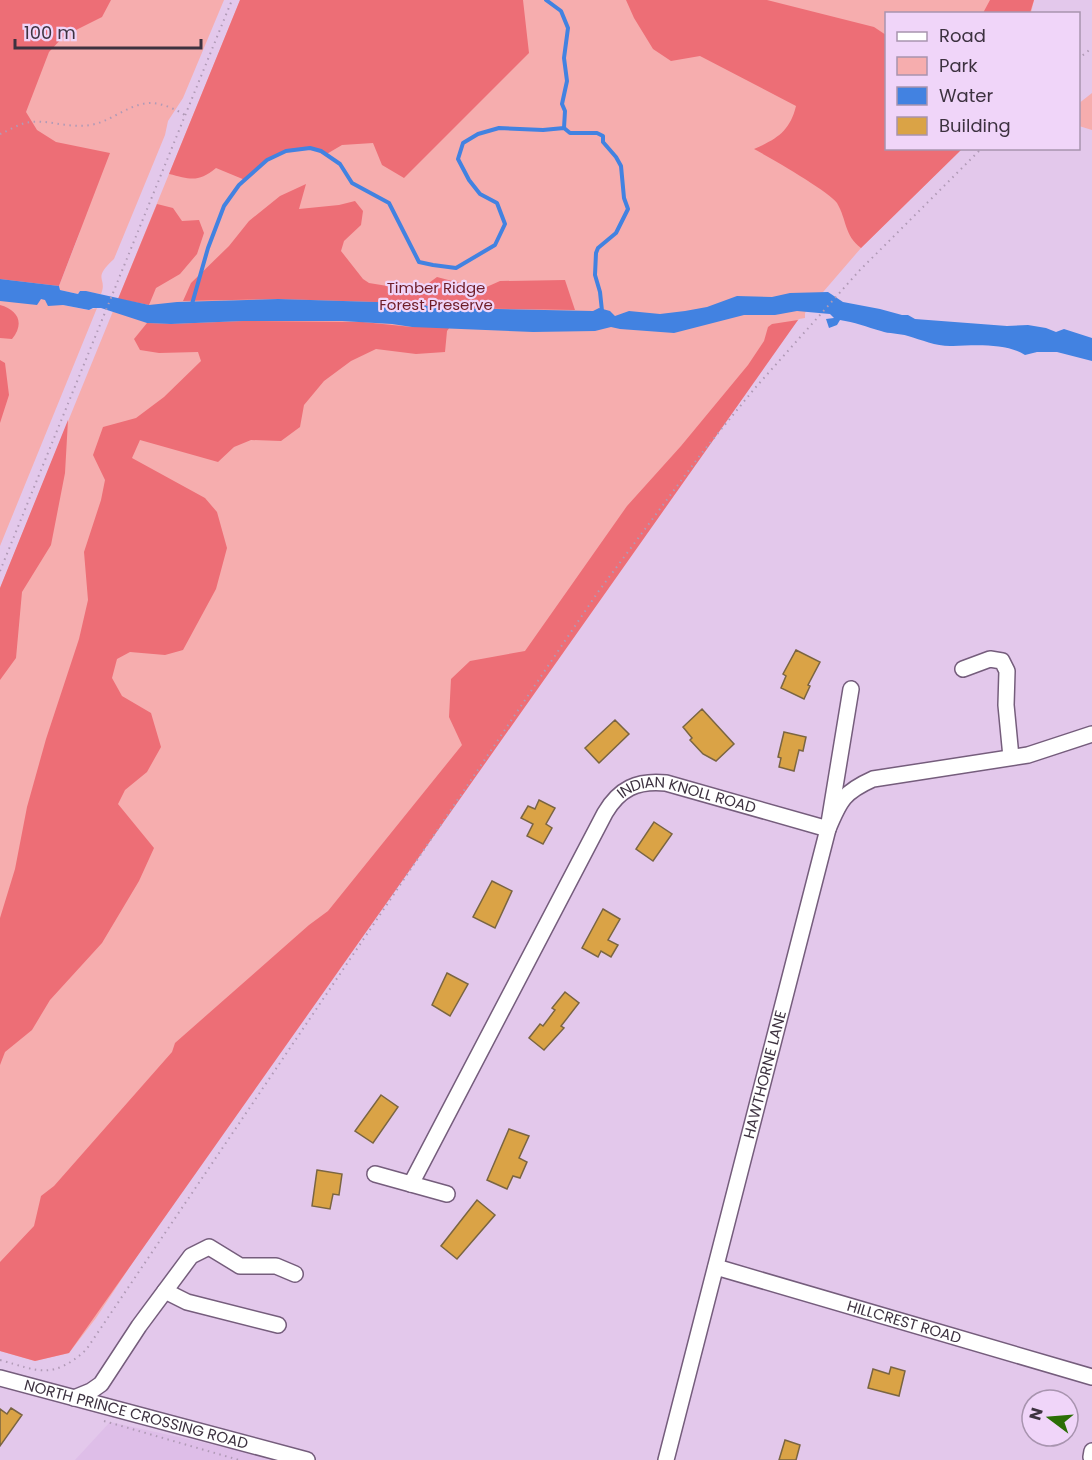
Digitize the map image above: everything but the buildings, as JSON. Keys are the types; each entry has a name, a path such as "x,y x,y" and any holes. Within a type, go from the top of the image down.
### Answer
{"street":[{"path":"963,669 990,659 1002,661 1007,671 1006,705 1011,757"},
{"name":"HAWTHORNE LANE","path":"666,1460 828,829 851,689"},
{"path":"828,829 839,804 854,788 873,779 1046,750 1092,734"},
{"name":"INDIAN KNOLL ROAD","path":"411,1184 605,813 626,788 653,782 666,783 828,829"},
{"path":"375,1174 447,1194"},
{"path":"74,1398 101,1384 191,1256 209,1247 240,1266 276,1266 295,1274"},
{"name":"HILLCREST ROAD","path":"716,1267 1092,1377"},
{"path":"165,1292 187,1302 278,1325"},
{"name":"NORTH PRINCE CROSSING ROAD","path":"0,1378 307,1460"}],"path":[{"path":"0,571 232,0"},
{"path":"1080,57 1092,48"},
{"path":"0,134 24,123 89,126 135,106 150,103 176,109 185,115"},
{"path":"0,1360 38,1371 50,1371 71,1364 86,1350 598,592 701,454 754,388 909,219 980,150"},
{"path":"102,1421 239,1460"}],"shaded area":[{"path":"110,1422 283,1460 75,1460"}],"green space":[{"path":"0,0 224,0 183,98 168,121 165,135 114,259 103,271 101,294 80,291 78,294 60,290 59,286 81,229 49,305 88,310 97,308 0,546"},
{"path":"0,0 111,0 102,17 64,36 49,52 26,112 37,130 56,142 110,153 59,286 0,279"},
{"name":"Timber Ridge Forest Preserve","path":"240,0 1034,0 1031,12 885,12 885,150 961,150 861,248 805,313 805,318 799,319 684,454 447,787 96,1318 69,1353 35,1361 0,1351 0,588"},
{"path":"240,0 523,0 529,53 404,178 382,165 373,143 342,145 325,155 310,148 286,151 267,160 245,180 216,168 199,178 169,174"},
{"path":"626,0 767,0 874,27 885,34 885,150 961,150 861,248 851,238 840,209 832,198 754,149 769,142 786,128 796,106 700,56 671,61 653,49"},
{"path":"990,0 1034,0 1030,12 984,12"},
{"path":"1092,93 1092,130 1080,126 1080,102"},
{"path":"306,184 299,209 355,201 363,211 361,225 344,241 341,251 363,279 369,283 418,291 437,277 482,289 500,281 565,280 575,310 442,308 408,303 278,299 183,301 191,283 229,246 249,221 280,196"},
{"path":"157,204 173,208 182,221 199,220 204,233 197,254 180,274 156,288 149,305 118,299"},
{"path":"0,305 11,310 18,318 18,328 12,339 0,338"},
{"path":"798,320 69,1353 35,1361 0,1351 0,1262 34,1226 41,1196 54,1186 172,1052 175,1043 309,925 328,911 462,745 449,717 451,679 470,661 525,651 627,506 681,446 748,365 764,341 768,327 772,324"},
{"path":"363,322 412,327 450,327 447,331 445,352 416,354 376,349 351,361 324,381 304,405 300,427 281,441 251,440 234,447 218,462 140,440 132,458 205,498 217,512 227,548 216,589 183,650 165,655 130,652 117,659 112,678 122,696 151,713 161,747 147,772 125,790 118,804 154,848 139,881 102,943 50,1000 32,1030 5,1052 0,1065 0,918 15,869 27,807 46,739 79,639 88,600 84,552 105,480 93,455 103,427 136,418 164,397 201,361 198,352 159,353 140,350 134,339 147,323"},
{"path":"0,360 5,363 9,395 0,423"},
{"path":"68,420 65,473 51,545 22,592 16,658 0,680 0,588"}],"water":[{"path":"0,279 59,286 60,290 78,294 80,291 86,291 149,305 278,299 408,303 442,308 593,311 599,308 610,311 615,316 629,311 660,314 685,311 707,307 737,296 772,297 790,293 828,292 843,302 908,315 915,319 1007,326 1028,325 1056,332 1064,329 1092,338 1092,361 1057,352 1037,352 1025,355 1009,348 942,345 840,320 837,325 829,328 826,319 834,318 830,314 797,311 775,315 744,315 674,333 611,327 595,331 533,332 412,327 342,321 147,323 101,308 89,310 63,305 48,306 45,300 41,299 37,305 0,301"}],"waterway":[{"path":"546,0 561,11 568,28 564,58 567,81 562,104 565,111 564,128 570,133 597,133 603,136 603,142 621,166 624,198 628,209 616,233 598,248 596,253 595,275 602,311"},
{"path":"192,304 208,248 224,206 239,185 267,160 286,151 310,148 321,151 340,164 352,183 389,203 419,262 456,268 495,245 505,224 497,203 480,194 469,180 458,159 463,143 478,134 499,128 543,130 564,128"}]}
